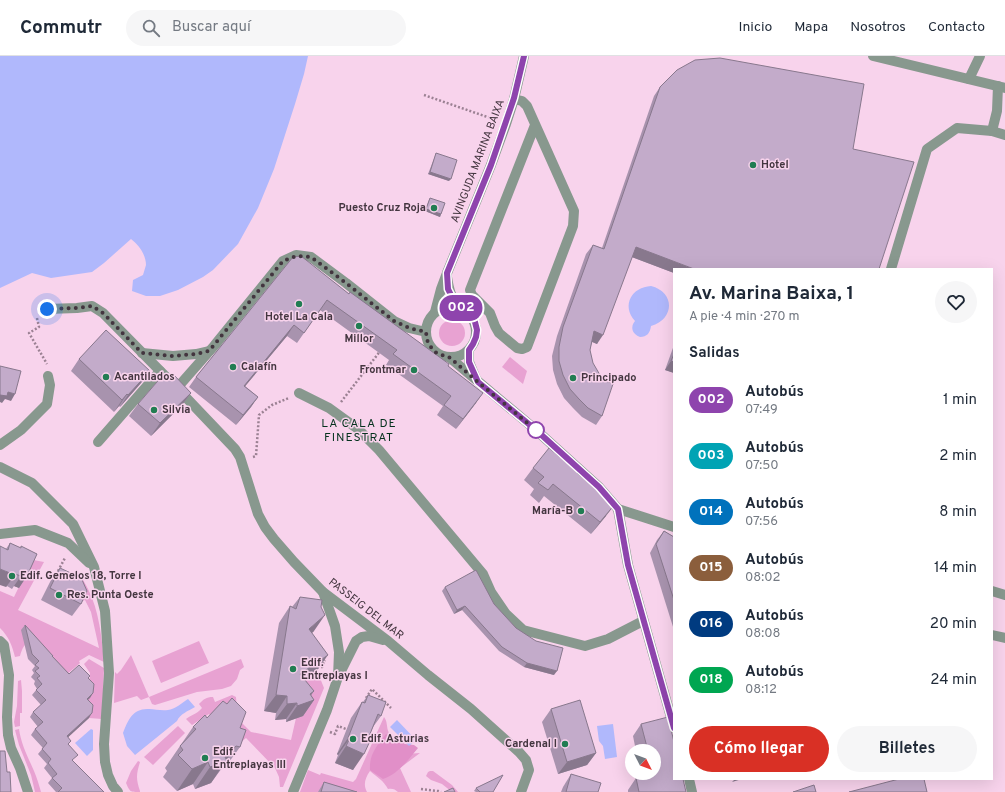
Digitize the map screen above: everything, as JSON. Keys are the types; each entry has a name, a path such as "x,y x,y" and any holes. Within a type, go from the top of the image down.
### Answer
{"street":[{"name":"AVINGUDA MARINA BAIXA","path":"435,312 447,273 506,124 524,56"},
{"path":"873,56 1002,86 992,132"},
{"path":"970,79 980,56"},
{"path":"514,98 522,101 527,106 574,211 573,226 527,347 522,349 517,348 499,333 490,313 472,295 470,290 535,126"},
{"path":"891,268 927,149 957,128 1005,135"},
{"path":"47,309 92,306 103,313 177,388 283,261 296,256 311,257 394,321 409,328 426,332"},
{"path":"447,273 448,289 458,307"},
{"path":"450,306 458,307 466,310 471,315 477,330 476,337 469,350 463,355 449,357 435,352 430,346 427,340 427,325 435,312 450,306"},
{"path":"469,350 469,362 478,382"},
{"path":"142,353 172,356 196,354 209,351"},
{"path":"449,357 536,430 599,487 618,509 628,565 673,725"},
{"path":"98,442 160,371"},
{"path":"0,445 21,430 47,404 50,385 48,376"},
{"name":"PASSEIG DEL MAR","path":"177,388 240,456 258,514 265,527 294,562 323,592 388,641 471,709 526,760 529,770 521,792"},
{"path":"299,393 329,408 358,429 379,450 482,574 506,614 523,630 585,646 608,639 643,621"},
{"path":"0,467 32,484 73,524 94,567 105,611 109,674 104,744 105,762 108,775 113,786 118,792"},
{"path":"618,509 673,527"},
{"path":"0,534 35,530 68,543 94,567"},
{"path":"993,591 1005,595"},
{"path":"323,592 334,626 339,652 338,678"},
{"path":"993,635 1005,638"},
{"path":"293,792 327,710 338,678 356,641 362,637 369,636 388,641"},
{"path":"0,641 4,645 10,675 7,717 8,735 11,748 28,792"},
{"path":"689,780 692,792"}],"path":[{"path":"424,95 506,124"},
{"path":"47,309 36,311 39,327 29,333 48,365 48,376"},
{"path":"334,412 381,349"},
{"path":"242,462 256,456 259,414 272,405 299,393"},
{"path":"57,573 72,546"},
{"path":"365,700 372,689 391,708"},
{"path":"335,734 338,726 346,729"},
{"path":"421,789 441,792"}],"shaded area":[{"path":"452,320 461,324 465,333 461,342 452,346 443,342 439,333 443,324"},
{"path":"510,357 527,371 523,384 502,367"},
{"path":"28,559 44,562 18,610 99,648 91,612 85,600 80,602 73,579 81,576 95,606 101,634 104,662 89,655 79,661 80,663 65,676 31,638 24,646 20,656 15,657 10,641 0,628 0,591 14,597 29,566"},
{"path":"199,641 209,663 161,683 152,661"},
{"path":"131,655 149,697 141,700 137,696 114,703 115,672 117,674 121,670"},
{"path":"89,659 104,668 102,719 89,718 83,704 90,697 90,690 85,683 90,678 90,673 84,664"},
{"path":"241,659 244,667 240,670 237,679 231,686 222,689 197,692 155,705 152,704 149,697"},
{"path":"316,672 324,688 283,787 280,787 279,777 275,768 246,738 240,743 209,714 192,725 186,719 202,708 199,704 205,699 213,697 215,702 232,695 236,697 237,711 240,721 251,732 291,740 296,718 289,691"},
{"path":"21,680 22,713 20,713 20,726 15,727 14,722 17,706 18,681"},
{"path":"384,717 389,733 406,754 420,753 400,768 411,792 398,792 393,789 388,789 382,781 370,771 365,782 367,792 300,792 308,770 320,775 321,773 353,782 356,779"},
{"path":"178,726 185,733 153,765 144,757"},
{"path":"19,729 23,745 41,792 35,792 31,775 19,745 15,730"},
{"path":"386,734 405,744 414,745 418,748 407,762 398,770 383,779 370,770 370,764 374,750"},
{"path":"138,761 140,762 137,780 140,792 134,792 130,790 126,783 131,771"},
{"path":"430,771 433,771 452,785 458,792 452,792 442,784 431,780 426,776"}],"water":[{"path":"0,56 308,56 295,104 274,169 258,208 238,244 213,270 203,277 178,290 160,296 146,296 132,291 133,280 143,275 146,265 142,250 131,239 92,272 51,278 32,273 0,288"},
{"path":"651,286 659,289 668,299 668,312 659,323 651,326 648,334 640,337 635,334 632,328 635,321 629,309 629,303 634,293 644,287"},
{"path":"188,699 195,707 182,715 177,721 135,755 127,746 123,733 129,719 139,710 168,710 178,706"},
{"path":"397,720 416,740 409,746 390,727"},
{"path":"613,724 617,757 605,759 603,746 599,741 597,726"},
{"path":"91,729 93,730 93,750 87,756 75,743"}],"building":[{"name":"Hotel","path":"720,58 864,84 853,149 914,162 879,268 691,268 636,247 603,335 594,331 590,350 593,363 600,375 606,381 613,384 602,416 588,408 579,399 570,389 563,375 559,361 559,347 563,327 593,245 604,249 660,87 677,70 695,60"},
{"path":"436,153 457,160 451,179 430,172"},
{"name":"Puesto Cruz Roja","path":"430,198 445,203 441,214 426,209"},
{"path":"301,256 349,294 350,292 449,364 448,366 483,393 463,419 444,405 451,396 393,354 397,350 327,300 304,333 294,325 244,386 258,397 243,415 196,377 293,257"},
{"name":"Acantilados","path":"106,330 150,371 122,400 79,359"},
{"path":"0,366 21,371 15,394 8,392 7,396 0,395"},
{"path":"163,375 174,375 191,393 160,423 138,404"},
{"path":"549,448 615,504 600,522 553,484 548,490 538,483 544,477 533,468"},
{"path":"664,531 673,536 673,597 656,544"},
{"path":"10,543 21,548 21,546 37,554 27,576 22,574 21,576 15,575 0,569 0,546 8,550"},
{"path":"60,568 75,575 79,573 87,591 81,604 50,588"},
{"path":"476,570 494,604 516,628 536,641 563,648 557,671 527,663 502,647 465,606 457,610 445,587"},
{"path":"300,597 322,600 321,607 325,615 309,629 328,655 300,674 314,691 310,694 314,700 297,706 297,703 287,704 287,696 276,695 290,606 296,609"},
{"path":"25,625 69,674 79,665 90,676 88,678 94,684 93,693 87,699 93,705 92,713 67,736 71,741 68,744 78,755 72,760 104,792 58,792 62,788 52,778 57,774 48,763 51,759 42,749 47,743 35,729 43,722 33,712 46,700 36,690 42,684 37,678 40,676 35,671 39,668 35,665 39,661 32,654"},
{"path":"368,695 386,702 381,716 378,714 368,739 370,741 364,754 346,746 362,702 365,703"},
{"path":"232,698 246,712 240,728 246,730 240,747 236,746 225,757 227,761 210,767 208,762 192,769 178,755 183,750 180,746 196,729 193,727 205,715 207,718 223,701 227,704"},
{"path":"580,700 596,753 567,762 551,709"},
{"path":"668,717 673,738 673,780 683,780 686,792 639,792 636,780 661,780 661,744 646,744 641,724"},
{"path":"0,751 5,751 7,772 10,772 11,792 0,792"},
{"path":"571,774 601,783 598,792 566,792"},
{"path":"503,775 493,792 480,792 476,788"},
{"path":"895,780 924,780 927,792 849,792"},
{"path":"324,782 357,792 321,792"},
{"path":"814,785 816,792 793,792"},
{"path":"453,788 455,792 444,792"}],"bus line":[{"name":"002","path":"524,56 514,98 491,165 447,273 448,289 458,307 466,310 475,322 477,330 476,337 469,350 469,362 478,382 536,430 599,487 618,509 628,565 673,724"}],"place":[{"name":"Hotel","path":"753,165"},
{"name":"Puesto Cruz Roja","path":"434,208"},
{"name":"Hotel La Cala","path":"299,304"},
{"name":"Millor","path":"359,326"},
{"name":"Calafín","path":"233,367"},
{"name":"Frontmar","path":"414,370"},
{"name":"Acantilados","path":"106,377"},
{"name":"Principado","path":"573,378"},
{"name":"Silvia","path":"154,410"},
{"name":"María-B","path":"581,511"},
{"name":"Edif. Gemelos 18, Torre I","path":"12,576"},
{"name":"Res. Punta Oeste","path":"59,595"},
{"name":"Edif. Entreplayas I","path":"293,669"},
{"name":"Edif. Asturias","path":"353,739"},
{"name":"Cardenal I","path":"565,744"},
{"name":"Edif. Entreplayas III","path":"205,758"}],"district":[{"name":"LA CALA DE FINESTRAT","path":"359,431"}],"route":[{"path":"47,309 92,306 103,313 142,353 172,356 196,354 209,351 214,346 283,261 296,256 311,257 394,321 409,328 426,332 427,340 435,352 449,357 536,430"}]}
